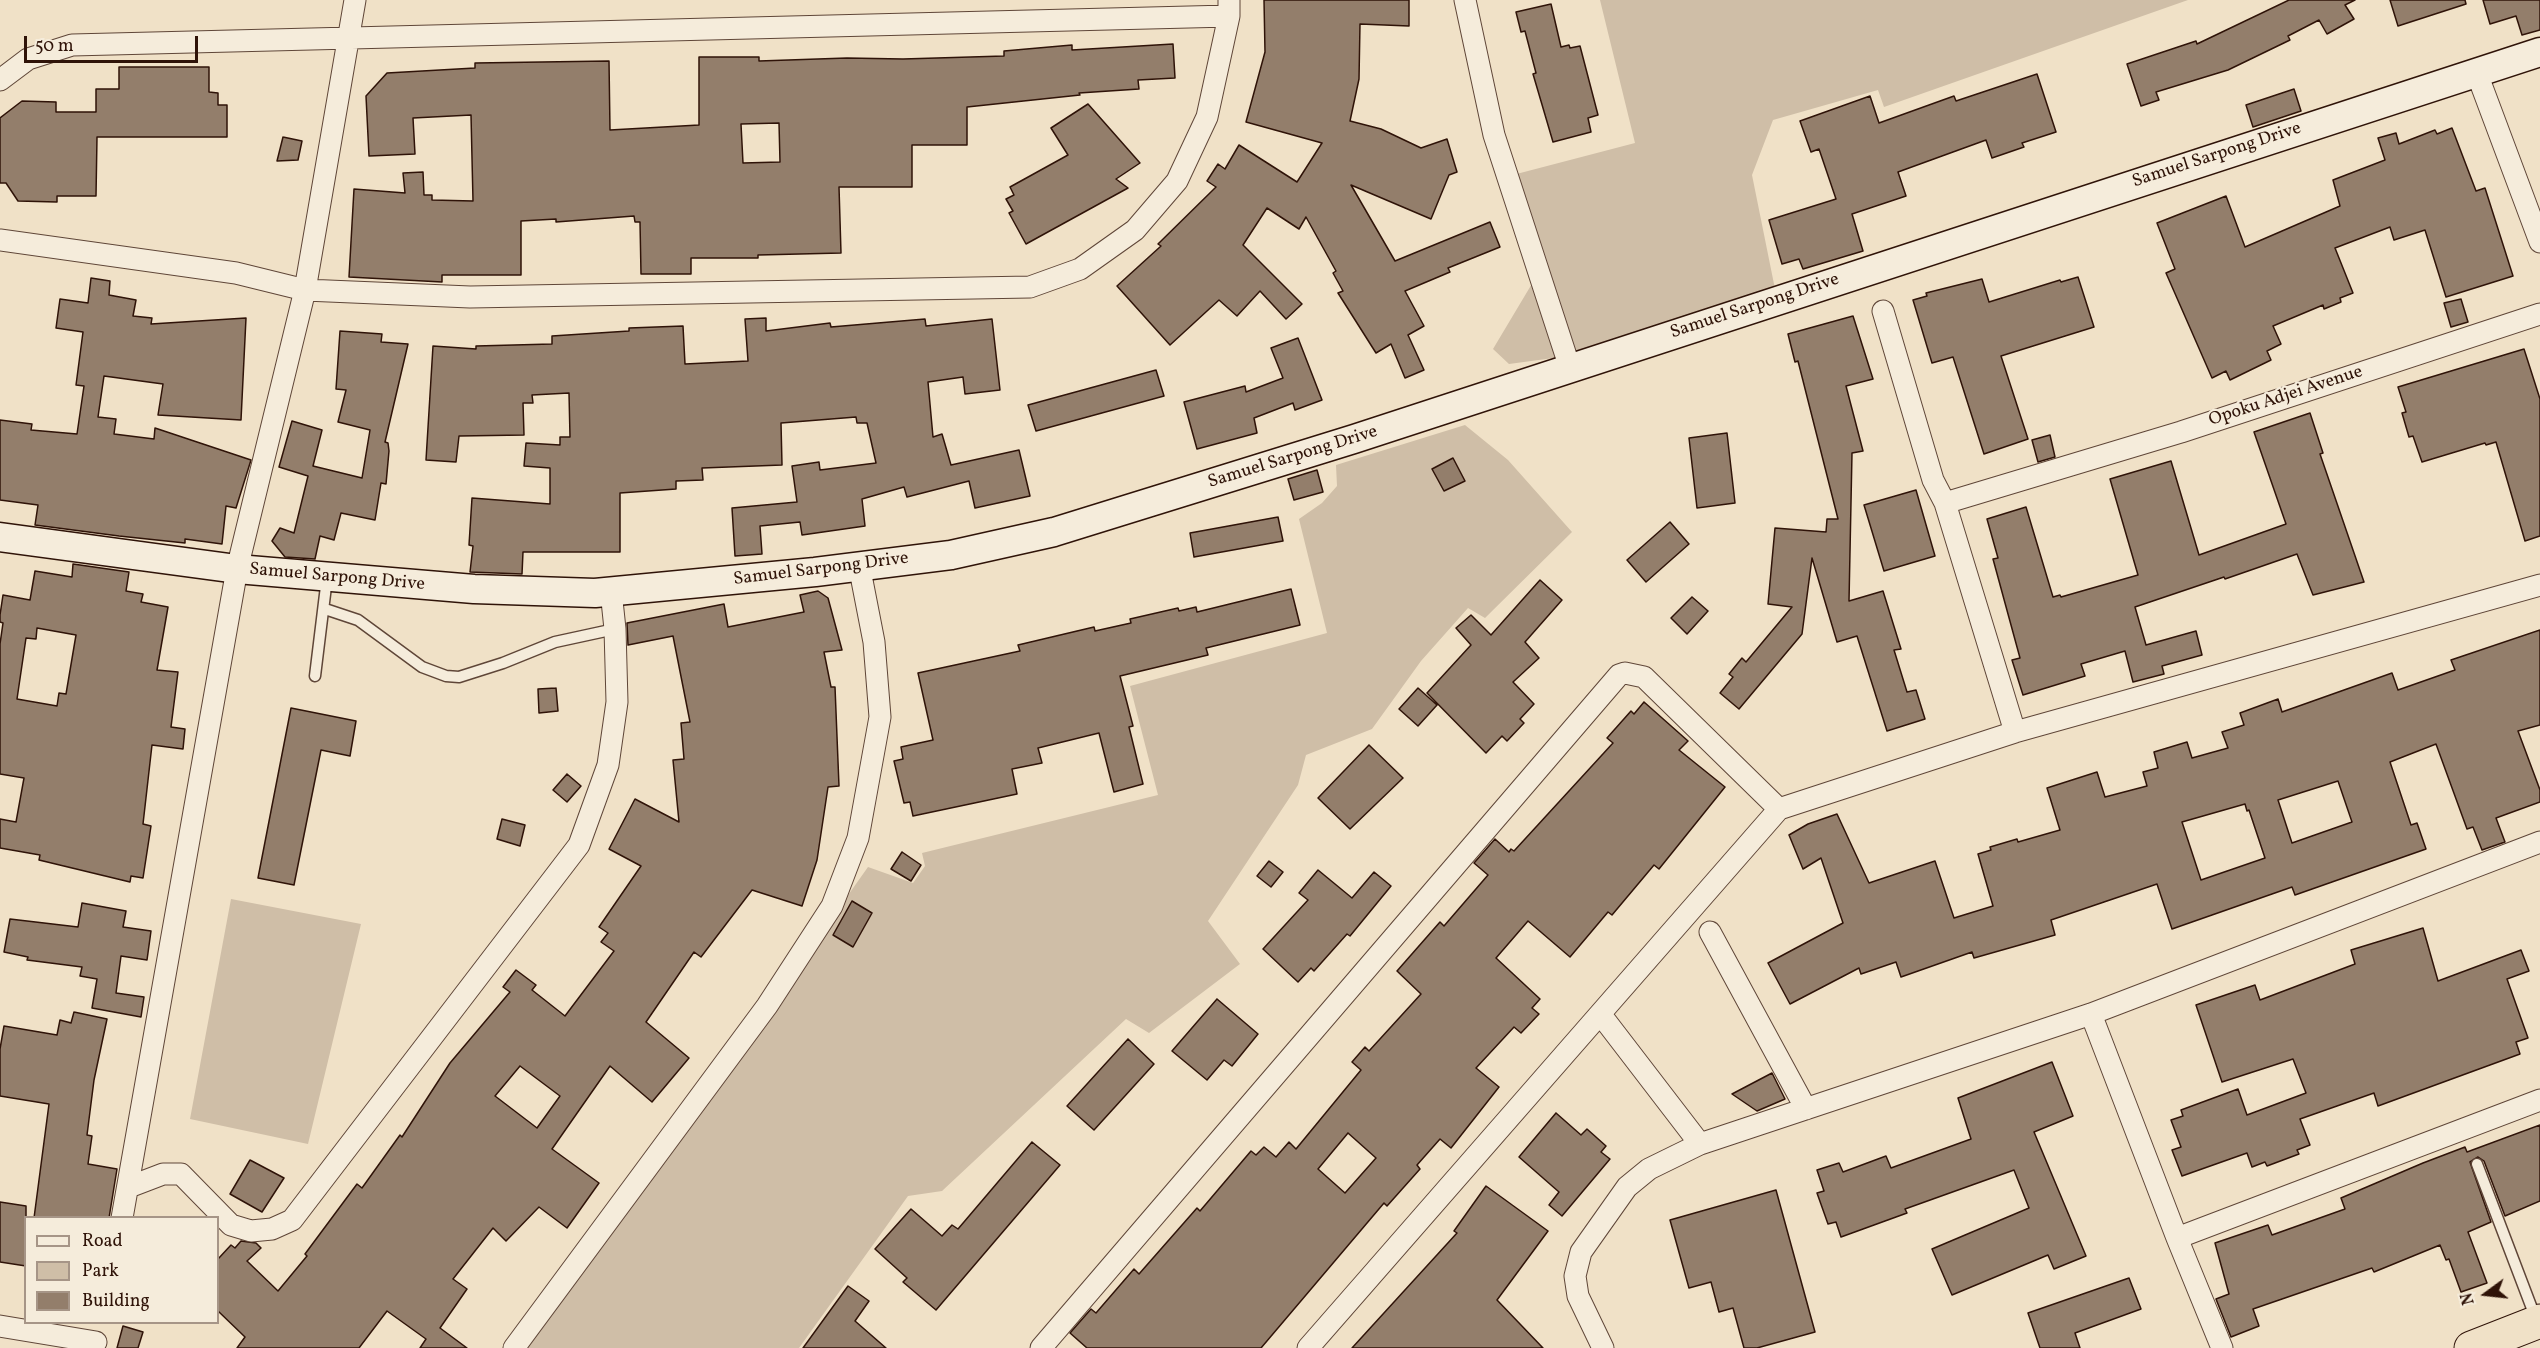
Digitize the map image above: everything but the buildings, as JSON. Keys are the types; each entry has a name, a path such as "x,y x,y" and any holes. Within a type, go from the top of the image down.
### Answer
{"highway":[{"path":"2471,1348 2538,1321"}],"street":[{"path":"122,1216 237,569 305,290 355,0"},
{"path":"1465,0 1494,135 1570,368"},
{"path":"0,80 28,59 72,45 348,38 1229,8 1207,117 1177,181 1135,230 1080,269 1030,287 470,297 305,290 236,273 0,240"},
{"name":"Samuel Sarpong Drive","path":"0,537 237,569 474,589 611,591 815,572 951,555 1054,532 1570,368 2540,52"},
{"path":"2476,71 2540,242"},
{"path":"1883,311 1933,480 1944,502 2015,732"},
{"name":"Opoku Adjei Avenue","path":"1944,502 2181,432 2540,314"},
{"path":"514,1348 767,1006 832,906 858,838 880,717 874,642 859,565"},
{"path":"1308,1348 1779,809 2015,732 2540,585"},
{"path":"129,1187 163,1174 181,1174 231,1225 251,1231 272,1229 292,1220 579,844 608,765 617,702 615,629 611,591"},
{"path":"1041,1348 1619,675 1635,674 1644,677 1779,809"},
{"path":"1603,1348 1578,1296 1575,1276 1581,1252 1627,1187 1649,1169 1700,1144 2091,1014 2540,842"},
{"path":"1710,932 1806,1109"},
{"path":"2091,1014 2222,1348"},
{"path":"1601,1015 1700,1144"},
{"path":"2177,1238 2540,1100"},
{"path":"0,1326 97,1337"}],"lane":[{"path":"315,676 327,578"},
{"path":"325,609 368,626 422,667 446,676 459,677 472,675 555,642 615,629"},
{"path":"2477,1164 2538,1321"}],"green space":[{"path":"1600,0 2188,0 1884,107 1878,90 1773,120 1752,175 1775,289 1561,357 1509,364 1493,349 1533,282 1505,177 1635,143"},
{"path":"1465,425 1508,460 1572,532 1485,618 1468,608 1421,661 1372,729 1306,755 1298,785 1208,921 1240,964 1149,1033 1126,1019 942,1191 908,1196 799,1348 527,1348 868,867 913,883 925,866 922,853 1158,795 1130,686 1327,633 1299,519 1322,503 1337,486 1336,465"},
{"path":"231,899 361,924 308,1144 190,1119"}]}
